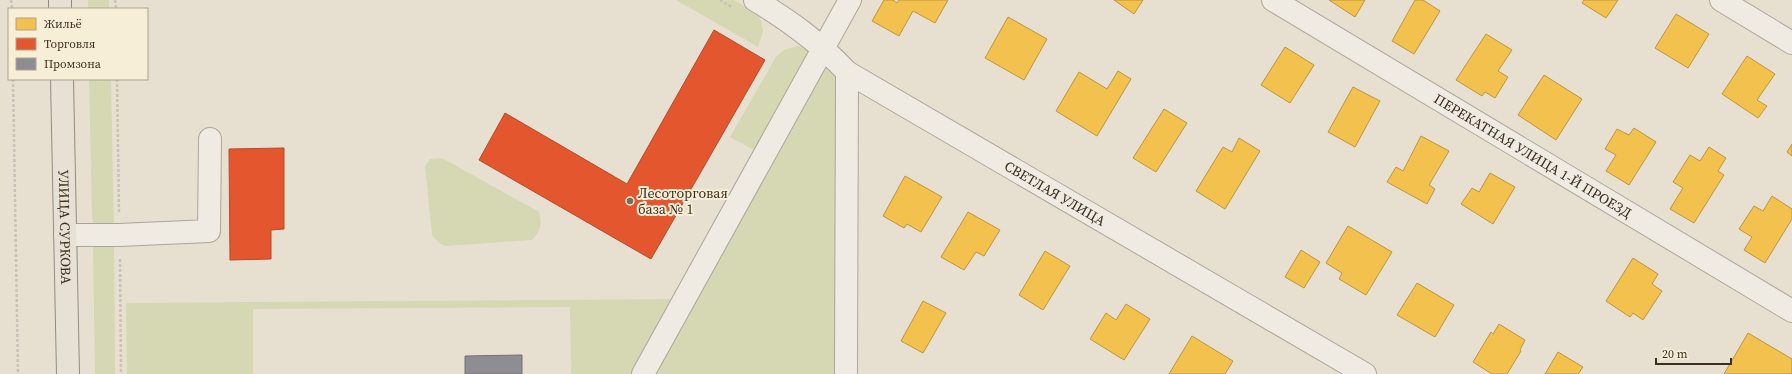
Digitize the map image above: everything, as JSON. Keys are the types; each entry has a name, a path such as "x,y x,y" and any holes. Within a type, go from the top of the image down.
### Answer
{"main road":[{"name":"УЛИЦА СУРКОВА","path":"62,80 68,374"}],"street":[{"name":"СВЕТЛАЯ УЛИЦА","path":"755,0 784,18 824,48 847,72 1365,374"},
{"path":"643,374 850,0"},
{"name":"ПЕРЕКАТНАЯ УЛИЦА 1-Й ПРОЕЗД","path":"1273,0 1792,311"},
{"path":"1721,0 1792,42"},
{"path":"846,374 847,72"},
{"path":"65,235 120,235 209,231 210,139"}],"path":[{"path":"13,80 18,374"}],"green space":[{"path":"88,0 109,0 109,8 88,8"},
{"path":"676,0 734,0 756,13 761,21 763,31 758,47"},
{"path":"797,46 804,47 812,51 757,152 730,137 776,57 784,50"},
{"path":"826,66 838,78 836,374 655,374"},
{"path":"89,80 111,80 114,231 94,224 92,218"},
{"path":"442,158 539,212 540,227 535,237 532,240 446,246 439,243 432,235 425,166 430,159"},
{"path":"114,238 115,374 95,374 93,249 94,245"},
{"path":"678,299 632,374 571,374 570,307 253,309 253,374 127,374 126,303"}],"building: Жильё":[{"path":"884,0 893,0 897,3 899,0 948,0 935,23 913,11 899,36 872,21"},
{"path":"1114,0 1143,0 1134,14"},
{"path":"1329,0 1365,0 1355,17"},
{"path":"1415,0 1423,0 1440,11 1414,54 1392,41"},
{"path":"1584,0 1618,0 1606,18 1582,3"},
{"path":"1676,14 1709,34 1688,68 1655,48"},
{"path":"1008,17 1047,39 1024,80 985,58"},
{"path":"1486,34 1512,50 1498,71 1508,77 1495,98 1485,92 1482,96 1456,80"},
{"path":"1285,47 1314,65 1290,103 1261,85"},
{"path":"1747,56 1775,74 1757,100 1767,106 1758,118 1722,94"},
{"path":"1118,71 1131,79 1097,136 1056,111 1079,72 1107,89"},
{"path":"1544,75 1582,99 1556,140 1518,115"},
{"path":"1353,87 1380,101 1355,147 1328,132"},
{"path":"1164,109 1187,123 1156,172 1133,158"},
{"path":"1634,128 1656,142 1629,185 1606,171 1616,155 1605,149 1617,129 1629,135"},
{"path":"1421,136 1449,151 1429,185 1435,189 1427,204 1387,182 1396,167 1403,171"},
{"path":"1239,138 1260,151 1225,209 1196,191 1223,147 1232,152"},
{"path":"1792,144 1792,156 1787,152"},
{"path":"1709,147 1726,158 1718,171 1724,175 1694,223 1670,209 1683,188 1673,182 1690,155 1700,161"},
{"path":"1490,173 1515,187 1493,224 1461,204 1472,188 1479,192"},
{"path":"905,176 942,197 921,232 907,224 904,228 883,216"},
{"path":"1772,196 1792,209 1792,219 1765,263 1744,250 1752,237 1739,229 1754,206 1763,211"},
{"path":"968,212 1000,230 984,256 976,252 964,270 941,257"},
{"path":"1348,226 1392,252 1366,295 1339,279 1342,273 1326,263"},
{"path":"1301,250 1320,262 1304,288 1285,277"},
{"path":"1045,251 1070,266 1043,310 1019,295"},
{"path":"1633,258 1658,274 1652,284 1662,291 1643,320 1633,313 1630,317 1606,301"},
{"path":"1417,283 1454,305 1435,337 1397,315"},
{"path":"923,301 946,313 923,353 901,341"},
{"path":"1126,304 1150,319 1124,360 1090,339 1106,313 1116,320"},
{"path":"1499,324 1525,340 1520,350 1521,351 1507,374 1492,374 1473,362 1491,332 1493,334"},
{"path":"1748,333 1792,359 1792,374 1724,374"},
{"path":"1192,336 1233,361 1225,374 1169,374"},
{"path":"1558,352 1583,367 1578,374 1545,374"}],"building: Торговля":[{"path":"714,30 765,60 651,259 479,160 505,113 627,184"},
{"path":"284,148 284,229 271,230 271,259 230,260 229,149"}],"building: Промзона":[{"path":"522,355 522,374 465,374 465,356"}],"place":[{"name":"Лесоторговая база № 1","path":"630,201"}]}
